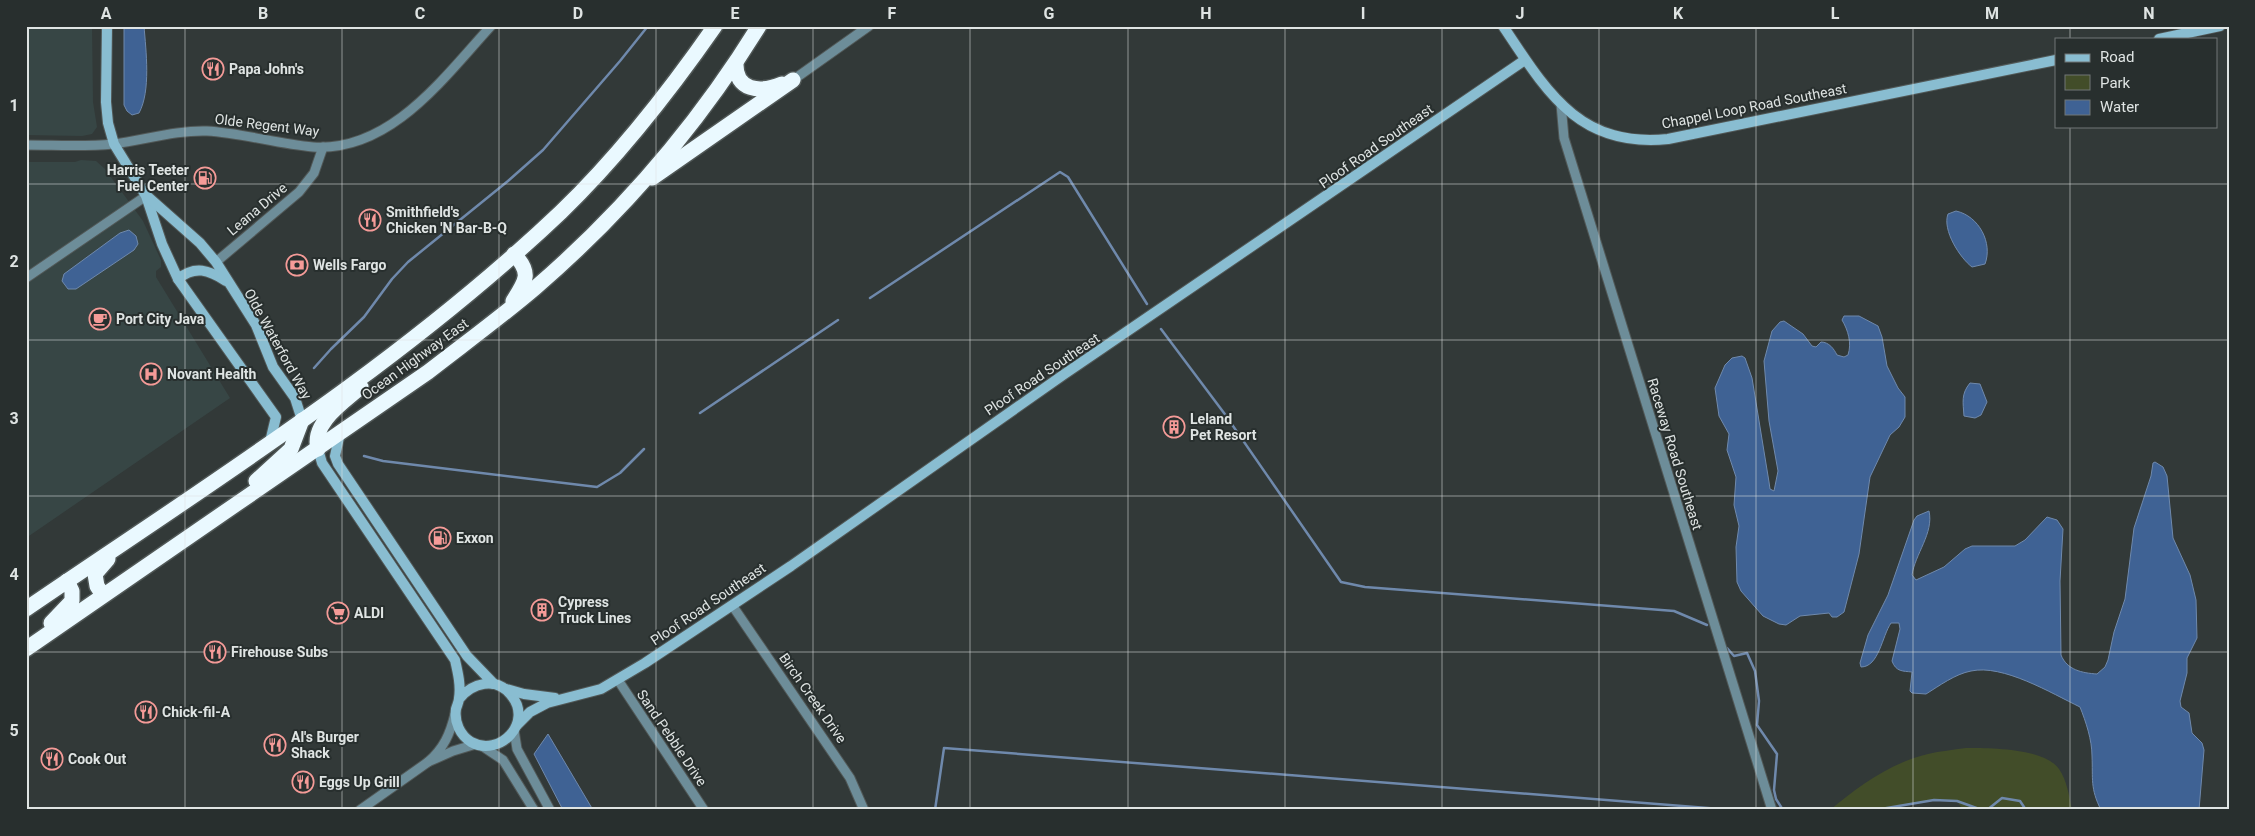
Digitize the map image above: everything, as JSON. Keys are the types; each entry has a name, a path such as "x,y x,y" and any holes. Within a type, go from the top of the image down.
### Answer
{"highway":[{"name":"Ocean Highway East","path":"26,609 302,420 420,334 562,211 616,154 658,103 716,26"},
{"name":"Ocean Highway East","path":"26,648 428,372 506,312 560,266 632,193 677,140 736,63 759,26"},
{"path":"736,63 738,78 747,86 766,88 793,80"},
{"path":"632,193 793,80"},
{"path":"506,312 526,280 522,263 514,254"},
{"path":"318,449 317,434 323,422 420,334"},
{"path":"202,528 286,455 297,437 302,420"},
{"path":"104,595 97,586 95,574 129,538"},
{"path":"26,648 72,601 72,591 67,581"}],"street":[{"name":"Olde Waterford Way","path":"107,26 106,102 108,123 114,144 146,196 162,244 178,279 276,417 270,442"},
{"name":"Olde Regent Way","path":"26,144 114,144 206,131 323,147 355,142 394,124 430,91 492,26"},
{"path":"793,80 869,26"},
{"name":"Chappel Loop Road Southeast","path":"1503,26 1525,60 1561,104 1574,116 1612,136 1630,140 1654,140 2055,60"},
{"path":"2164,38 2220,26"},
{"name":"Ploof Road Southeast","path":"516,728 523,718 539,708 566,697 601,689 618,680 732,605 1049,385 1525,60"},
{"name":"Raceway Road Southeast","path":"1561,104 1566,146 1772,810"},
{"name":"Leana Drive","path":"216,262 299,192 314,173 323,147"},
{"name":"Olde Waterford Way","path":"146,196 200,243 216,262 256,325 273,367 295,398 302,420"},
{"path":"26,278 146,196"},
{"path":"178,279 186,272 197,269 216,274 227,281"},
{"path":"340,433 335,456 338,464 466,656 499,686 512,695 517,704 517,749 550,810"},
{"path":"318,449 322,464 455,660 459,674 457,726 468,740 503,760 534,810"},
{"name":"Birch Creek Drive","path":"732,605 850,778 864,810"},
{"name":"Sand Pebble Drive","path":"618,680 704,810"},
{"path":"360,810 441,751 458,704 466,692 474,686 484,684 499,686"},
{"name":"Ploof Road Southeast","path":"499,686 547,698 566,697"},
{"path":"428,762 453,751 479,745 501,743 516,728"}],"shaded area":[{"path":"26,26 92,26 93,102 97,127 92,134 82,136 26,135"},
{"path":"81,160 96,161 105,169 143,221 161,260 161,267 156,271 156,277 230,398 26,538 26,162 75,162"}],"green space":[{"path":"1966,748 1989,748 2029,753 2052,762 2064,778 2072,810 1963,810 1957,801 1934,800 1878,810 1830,810 1876,776 1901,763 1928,754"}],"water":[{"path":"124,26 144,26 146,47 147,71 143,104 139,113 132,115 124,105"},
{"path":"1956,211 1971,218 1982,232 1987,248 1985,264 1972,267 1962,257 1953,243 1947,221 1948,214"},
{"path":"129,230 136,236 138,244 134,250 76,289 68,289 62,281 64,274 120,233"},
{"path":"1844,316 1859,316 1878,326 1887,366 1898,388 1905,397 1905,417 1899,427 1890,435 1870,477 1859,554 1844,612 1837,617 1832,617 1829,613 1800,616 1786,625 1779,624 1763,616 1741,591 1737,582 1736,547 1739,526 1734,505 1736,477 1727,450 1729,434 1719,416 1715,388 1725,365 1732,358 1742,356 1745,358 1752,378 1770,489 1774,491 1778,471 1769,421 1764,361 1772,331 1780,322 1784,321 1803,334 1812,346 1816,347 1821,342 1826,343 1833,348 1837,355 1844,357 1848,355 1850,346 1848,332 1842,320"},
{"path":"1970,383 1980,384 1987,402 1981,415 1975,418 1964,416 1964,395"},
{"path":"2155,462 2163,467 2167,476 2173,538 2190,575 2196,600 2197,638 2187,658 2187,673 2180,701 2181,707 2189,713 2192,733 2202,743 2204,750 2199,810 2101,810 2097,802 2092,777 2090,737 2080,707 2027,681 1997,672 1971,671 1953,677 1926,694 1912,693 1910,691 1912,672 1898,669 1892,661 1900,629 1899,623 1891,623 1876,657 1867,666 1861,667 1860,663 1868,635 1888,595 1914,520 1917,516 1929,511 1930,519 1927,535 1912,575 1916,580 1944,567 1965,549 1972,546 2015,546 2025,540 2047,517 2057,520 2063,529 2060,581 2061,655 2067,664 2076,670 2097,674 2105,667 2108,660 2114,632 2125,599 2134,528 2151,476 2153,463"},
{"path":"548,734 593,810 563,810 534,754"}],"waterway":[{"path":"314,368 364,317 392,279 408,262 508,181 543,150 648,26"},
{"path":"870,298 1060,172 1068,177 1147,304"},
{"path":"700,413 838,320"},
{"path":"1161,329 1224,413 1341,582 1365,587 1674,611 1707,625"},
{"path":"364,456 383,461 597,487 620,473 644,449"},
{"path":"1727,648 1734,656 1747,653 1755,671 1759,701 1757,725 1777,754 1774,790 1776,799 1783,810"},
{"path":"935,810 944,748 1733,810"},
{"path":"1987,810 2002,798 2020,801 2026,810"},
{"path":"1875,810 1934,800 1957,801 1982,810"}],"place":[{"name":"Papa John's","path":"213,69"},
{"name":"Harris Teeter Fuel Center","path":"205,178"},
{"name":"Smithfield's Chicken 'N Bar-B-Q","path":"370,220"},
{"name":"Wells Fargo","path":"297,265"},
{"name":"Port City Java","path":"100,319"},
{"name":"Novant Health","path":"151,374"},
{"name":"Leland Pet Resort","path":"1174,427"},
{"name":"Exxon","path":"440,538"},
{"name":"Cypress Truck Lines","path":"542,610"},
{"name":"ALDI","path":"338,613"},
{"name":"Firehouse Subs","path":"215,652"},
{"name":"Chick-fil-A","path":"146,712"},
{"name":"Al's Burger Shack","path":"275,745"},
{"name":"Cook Out","path":"52,759"},
{"name":"Eggs Up Grill","path":"303,782"}]}
